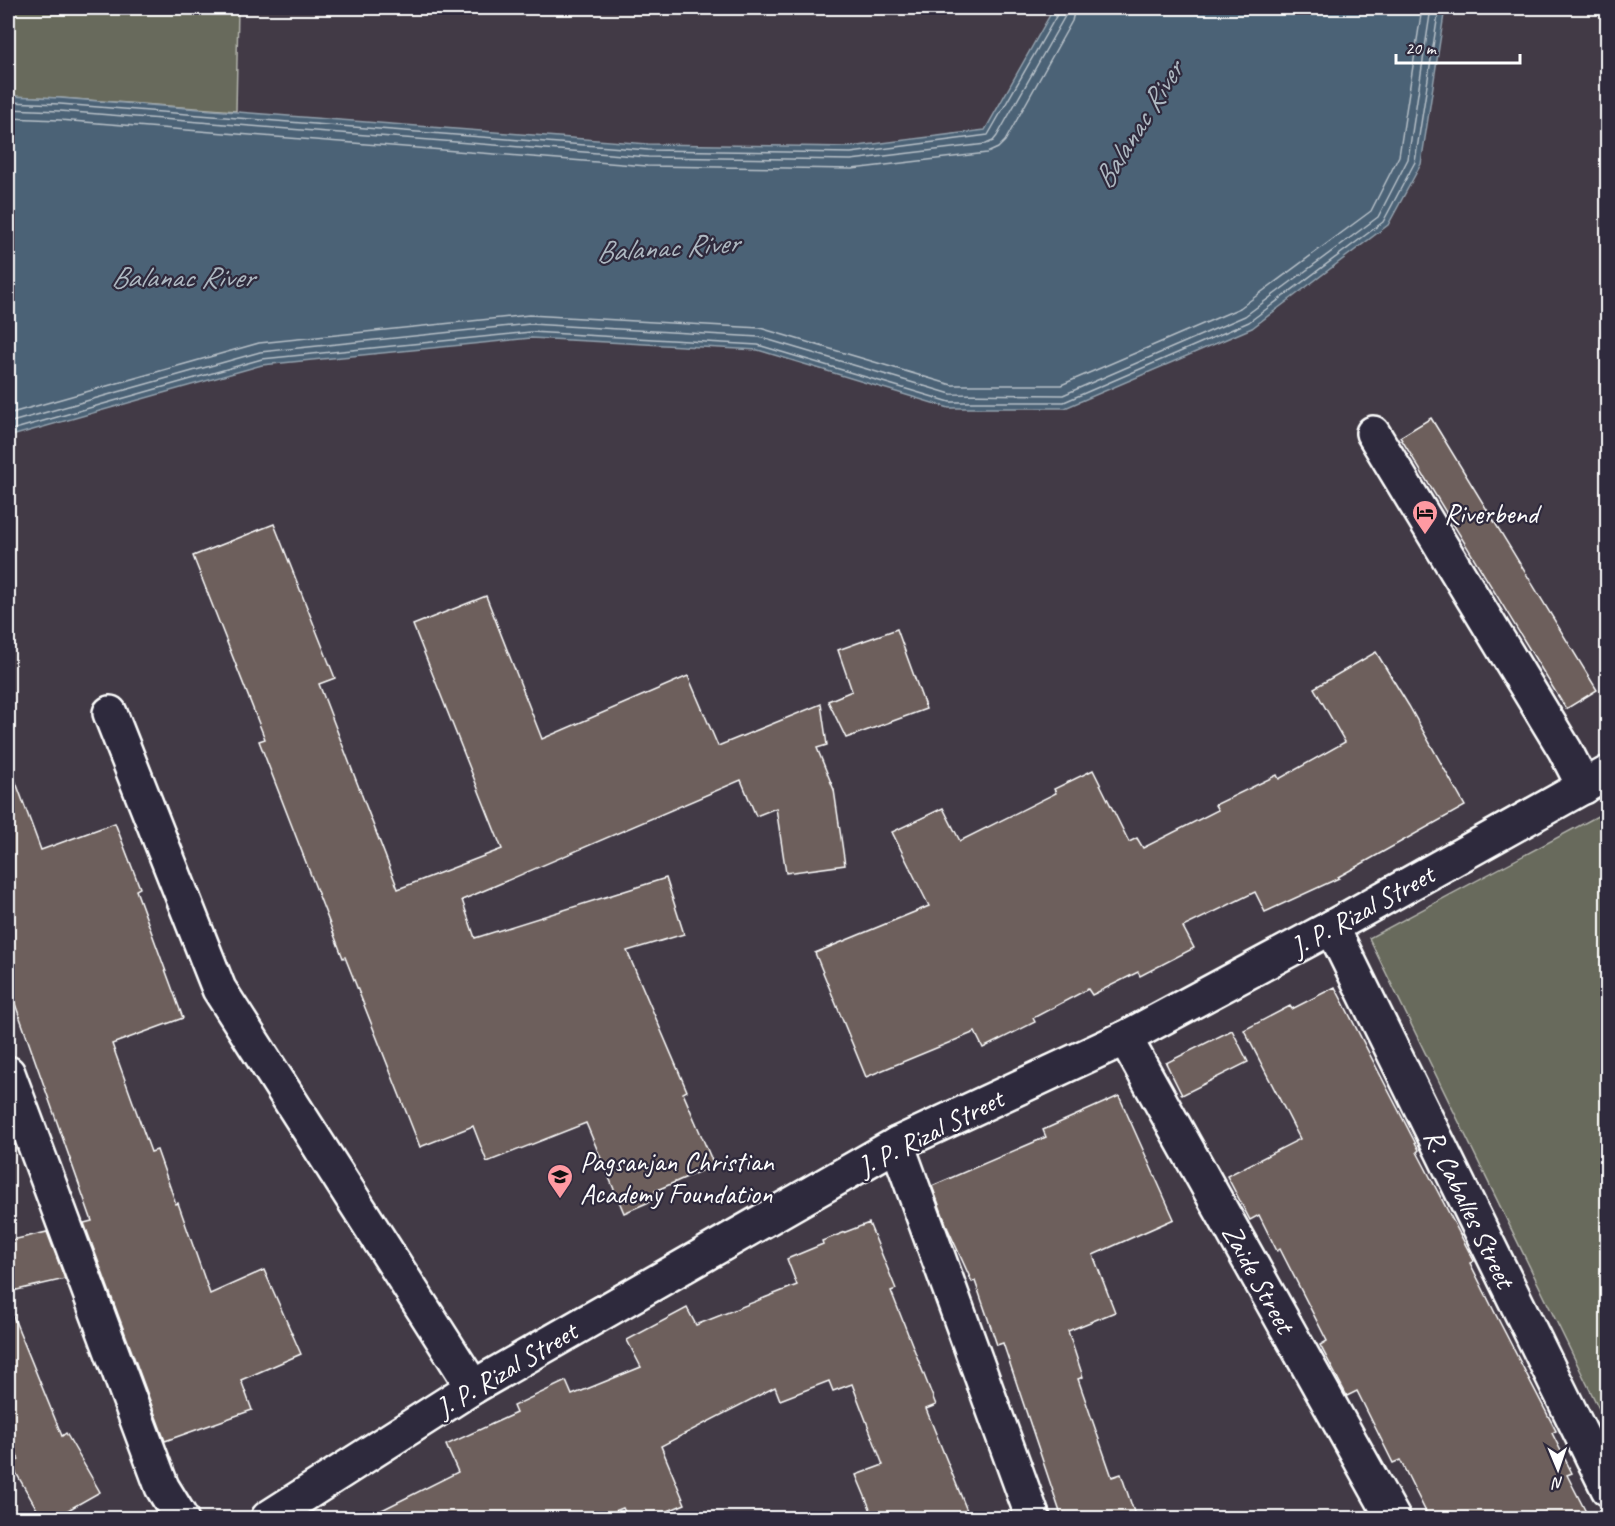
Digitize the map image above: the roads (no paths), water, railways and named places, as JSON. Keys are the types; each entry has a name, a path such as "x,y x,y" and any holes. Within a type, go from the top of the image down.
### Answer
{"street":[{"path":"1373,433 1565,750 1596,780"},
{"path":"110,713 219,989 473,1387"},
{"name":"J. P. Rizal Street","path":"268,1518 473,1387 897,1144 1125,1038 1332,927 1596,780"},
{"name":"R. Caballes Street","path":"1332,927 1608,1489"},
{"name":"Zaide Street","path":"1125,1038 1393,1518"},
{"path":"8,1073 162,1487 181,1518"},
{"path":"897,1144 1034,1518"}],"water":[{"name":"Balanac River","path":"1054,8 1445,8 1421,164 1388,225 1252,328 1065,408 949,408 758,350 531,338 262,365 8,437 8,96 60,98 648,144 850,147 985,130"}],"place":[{"name":"Riverbend","path":"1425,536"},
{"name":"Pagsanjan Christian Academy Foundation","path":"560,1200"}]}
